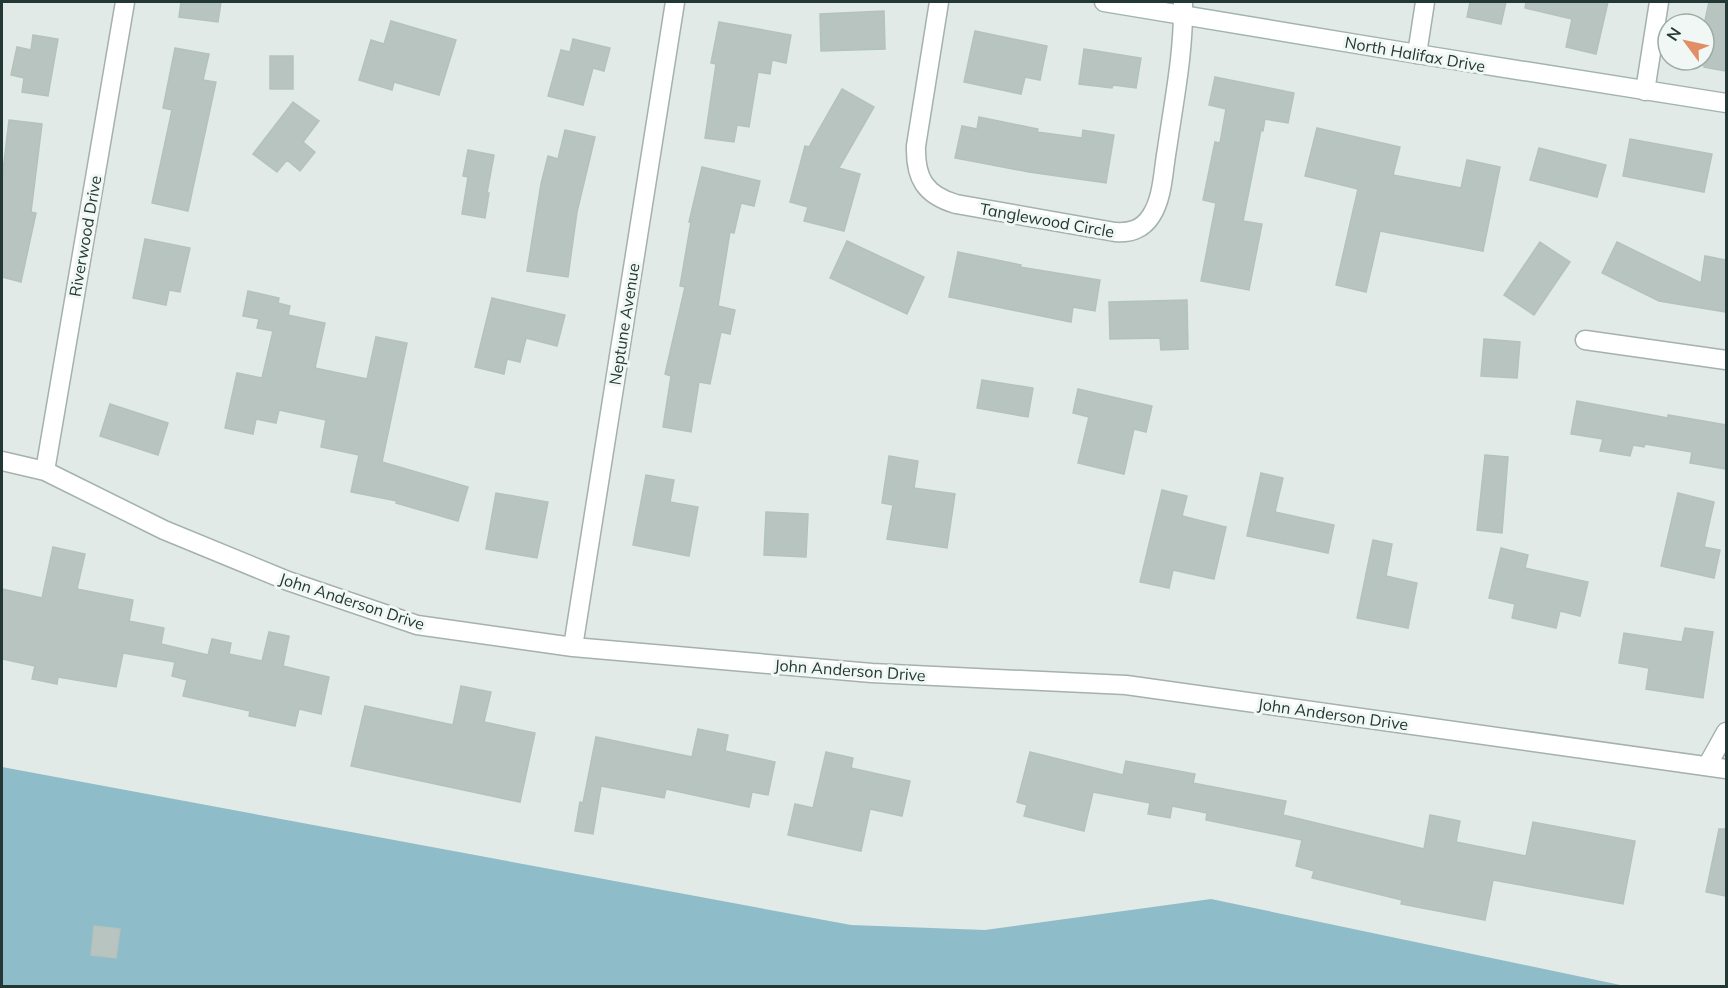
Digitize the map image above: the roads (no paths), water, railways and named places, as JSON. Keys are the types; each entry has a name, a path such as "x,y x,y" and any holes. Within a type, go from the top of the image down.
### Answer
{"street":[{"name":"Riverwood Drive","path":"45,471 125,2"},
{"name":"Neptune Avenue","path":"573,647 675,2"},
{"name":"Tanglewood Circle","path":"939,2 916,146 915,160 924,185 942,200 956,204 1115,232 1136,230 1144,225 1157,204 1183,45 1183,8"},
{"name":"North Halifax Drive","path":"1104,2 1183,8 1417,54 1726,104"},
{"path":"1417,54 1425,2"},
{"path":"1645,91 1659,2"},
{"path":"1585,340 1726,360"},
{"name":"John Anderson Drive","path":"2,461 45,471 164,530 288,581 417,625 573,647 872,673 1126,685 1726,769"},
{"path":"1707,766 1726,732"}],"water":[{"path":"2,767 851,925 985,930 1211,899 1625,986 2,986"}]}
